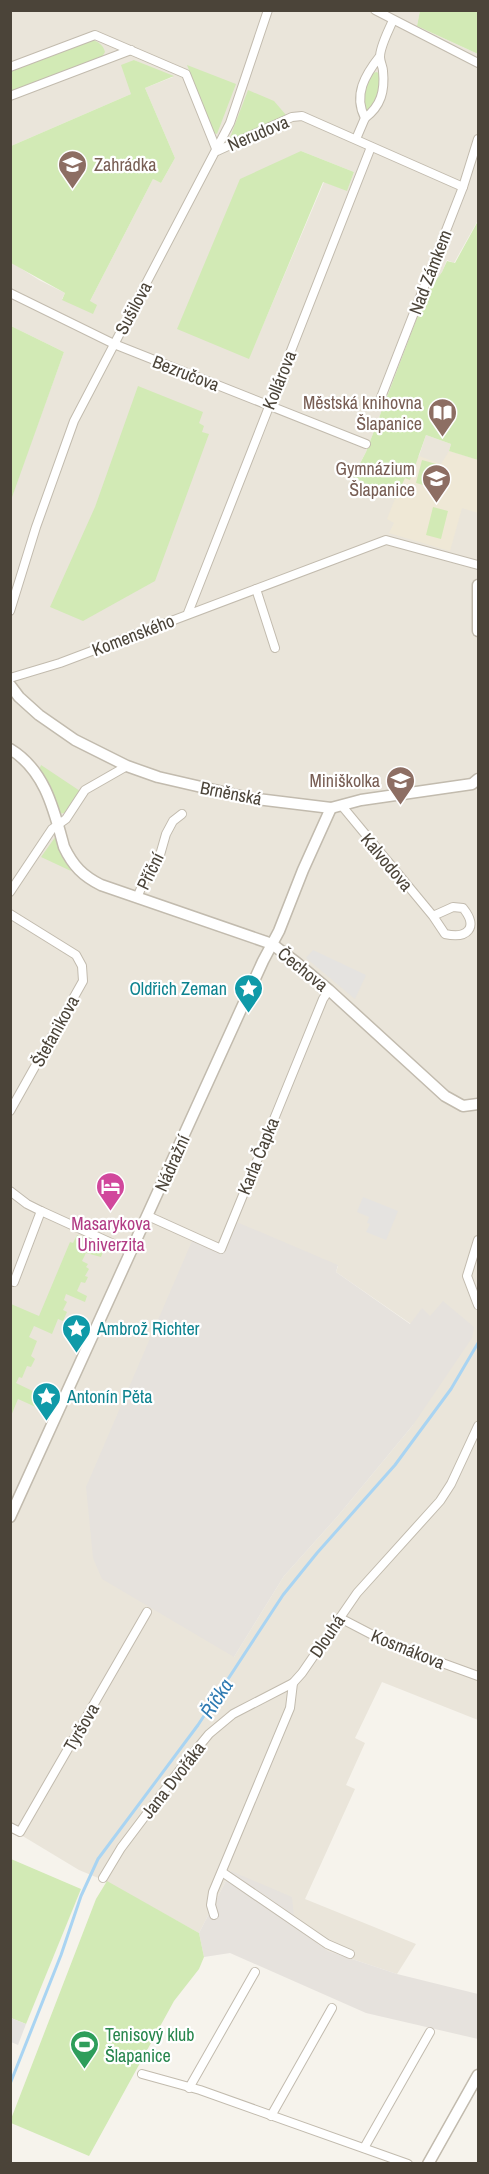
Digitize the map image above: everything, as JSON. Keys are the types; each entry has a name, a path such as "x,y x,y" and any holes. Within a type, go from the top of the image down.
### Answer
{"street":[{"name":"Sušilova","path":"10,611 36,527 74,421 217,151 230,123 268,10"},
{"path":"375,10 478,63"},
{"path":"365,118 360,108 360,88 369,69 380,56 393,20"},
{"name":"Nerudova","path":"10,67 95,35 186,74 217,151 292,117 302,116 463,187"},
{"path":"10,96 131,50"},
{"path":"356,139 365,118 374,111 383,92 380,56"},
{"name":"Nad Zámkem","path":"378,405 463,187 478,139"},
{"name":"Kollárova","path":"188,614 371,147"},
{"name":"Bezručova","path":"10,293 114,344 366,444"},
{"name":"Komenského","path":"10,678 60,663 386,540 478,565"},
{"path":"478,585 478,631"},
{"path":"256,589 275,648"},
{"name":"Brněnská","path":"10,685 39,716 75,740 127,766 158,777 249,798 336,807 361,800 472,784 478,779"},
{"name":"Čechova","path":"10,749 23,756 41,777 69,858 81,873 101,885 272,944 329,990 444,1096 463,1106 478,1104"},
{"path":"10,892 52,829 66,819 85,790 127,766"},
{"name":"Kalvodova","path":"336,807 433,916 445,934 458,937 466,934 470,925 470,916 463,908 453,908 433,916"},
{"name":"Nádražní","path":"10,1517 336,807"},
{"name":"Příční","path":"137,898 146,876 158,862 166,834 173,821 182,814"},
{"name":"Štefanikova","path":"10,914 76,956 82,966 83,981 10,1111"},
{"name":"Karla Čapka","path":"148,1216 220,1250 323,999 329,990"},
{"path":"10,1191 40,1211 131,1252"},
{"path":"14,1282 40,1211"},
{"path":"478,1240 467,1276 478,1305"},
{"name":"Dlouhá","path":"214,1915 211,1905 213,1892 290,1708 293,1683 357,1593 440,1501 451,1484 478,1426"},
{"name":"Tyršova","path":"10,1827 20,1832 147,1612"},
{"name":"Kosmákova","path":"340,1618 390,1644 478,1676"},
{"name":"Jana Dvořáka","path":"103,1878 121,1848 209,1734 233,1714 293,1683"},
{"path":"222,1872 327,1944 350,1954"},
{"path":"189,2088 255,1972"},
{"path":"271,2116 332,2008"},
{"path":"364,2148 430,2032"},
{"path":"142,2074 408,2163"},
{"path":"428,2163 478,2076"}],"shaded area":[{"path":"11,11 420,11 417,26 478,54 478,220 454,263 447,260 442,272 426,294 366,452 353,476 419,456 426,435 451,444 449,451 478,460 478,1720 382,1682 355,1738 365,1743 346,1785 355,1789 305,1899 416,1944 397,1974 328,1951 295,1927 231,1871 199,1933 103,1880 79,1870 11,1829 10,500 64,352 11,326 11,262 65,293 62,299 90,301 153,179 161,183 175,158 145,88 173,77 134,60 131,94 11,146","holes":["301,151 354,172 347,190 324,182 249,358","223,1247 338,1266 336,1272 411,1324 422,1309 429,1316 413,1425 337,1517 284,1576 234,1657"]},
{"name":"Gymnázium Šlapanice","path":"449,451 478,460 478,513 462,508 450,551 389,533 394,523 387,519 400,486 405,477 410,479 419,456 441,464"},
{"path":"313,950 366,975 355,999 306,958"},
{"path":"363,1197 398,1211 386,1240 366,1232 370,1224 367,1223 369,1217 357,1212"},
{"path":"232,1220 338,1265 336,1272 410,1324 422,1308 430,1316 443,1301 474,1327 472,1338 413,1425 337,1517 284,1576 234,1657 102,1579 93,1558 86,1487 195,1234 223,1247"},
{"path":"231,1871 292,1897 295,1927 328,1951 397,1974 478,1994 478,2039 366,2013 230,1953 204,1957 199,1933"},
{"path":"11,2018 26,2024 18,2045 11,2042"}],"green space":[{"path":"420,11 478,11 478,54 417,26"},
{"path":"91,39 103,47 105,52 102,57 11,93 11,69"},
{"path":"134,60 174,76 145,88 175,158 161,183 153,179 90,301 97,305 93,314 62,300 65,293 11,263 11,146 131,94 121,65"},
{"path":"187,65 236,84 217,134 214,133"},
{"path":"377,72 380,75 378,101 367,112 364,92 372,73"},
{"path":"248,90 274,101 286,115 231,141 229,140"},
{"path":"301,151 354,172 347,191 323,182 249,359 177,329 240,179"},
{"path":"478,221 478,460 449,451 451,444 426,435 410,480 405,478 395,499 353,477 366,452 426,294 447,261 455,263"},
{"path":"11,326 64,352 11,500"},
{"path":"138,386 203,412 199,423 204,426 202,432 209,434 155,581 83,621 50,607 95,507"},
{"path":"422,460 440,465 434,488 416,483"},
{"path":"433,507 448,511 441,539 426,535"},
{"path":"41,765 80,791 64,813 58,814 39,770"},
{"path":"56,836 61,853 71,871 41,857"},
{"path":"77,1235 99,1244 97,1249 103,1252 101,1257 86,1253 82,1261 88,1264 86,1267 89,1269 85,1276 88,1277 85,1283 81,1282 77,1291 87,1296 85,1302 66,1294 64,1300 67,1302 63,1310 67,1312 63,1321 58,1319 52,1334 34,1326 29,1337 37,1341 31,1356 35,1359 31,1367 27,1366 22,1378 19,1377 16,1383 43,1396 38,1408 18,1399 11,1416 11,1304 39,1316 70,1242 73,1243"},
{"path":"11,1859 81,1889 26,2024 11,2018"},
{"path":"107,1881 199,1933 204,1957 199,1969 174,2001 89,2156 11,2123 11,2119 96,1899"}],"waterway":[{"name":"Říčka","path":"10,2084 61,1955 81,1896 98,1859 198,1725 283,1595 395,1465 451,1389 478,1343"}],"place":[{"name":"Zahrádka","path":"73,190"},
{"name":"Městská knihovna Šlapanice","path":"443,438"},
{"name":"Gymnázium Šlapanice","path":"436,504"},
{"name":"Miniškolka","path":"401,806"},
{"name":"Oldřich Zeman","path":"248,1014"},
{"name":"Masarykova Univerzita","path":"111,1212"},
{"name":"Ambrož Richter","path":"76,1354"},
{"name":"Antonín Pěta","path":"46,1422"},
{"name":"Tenisový klub Šlapanice","path":"84,2070"}]}
